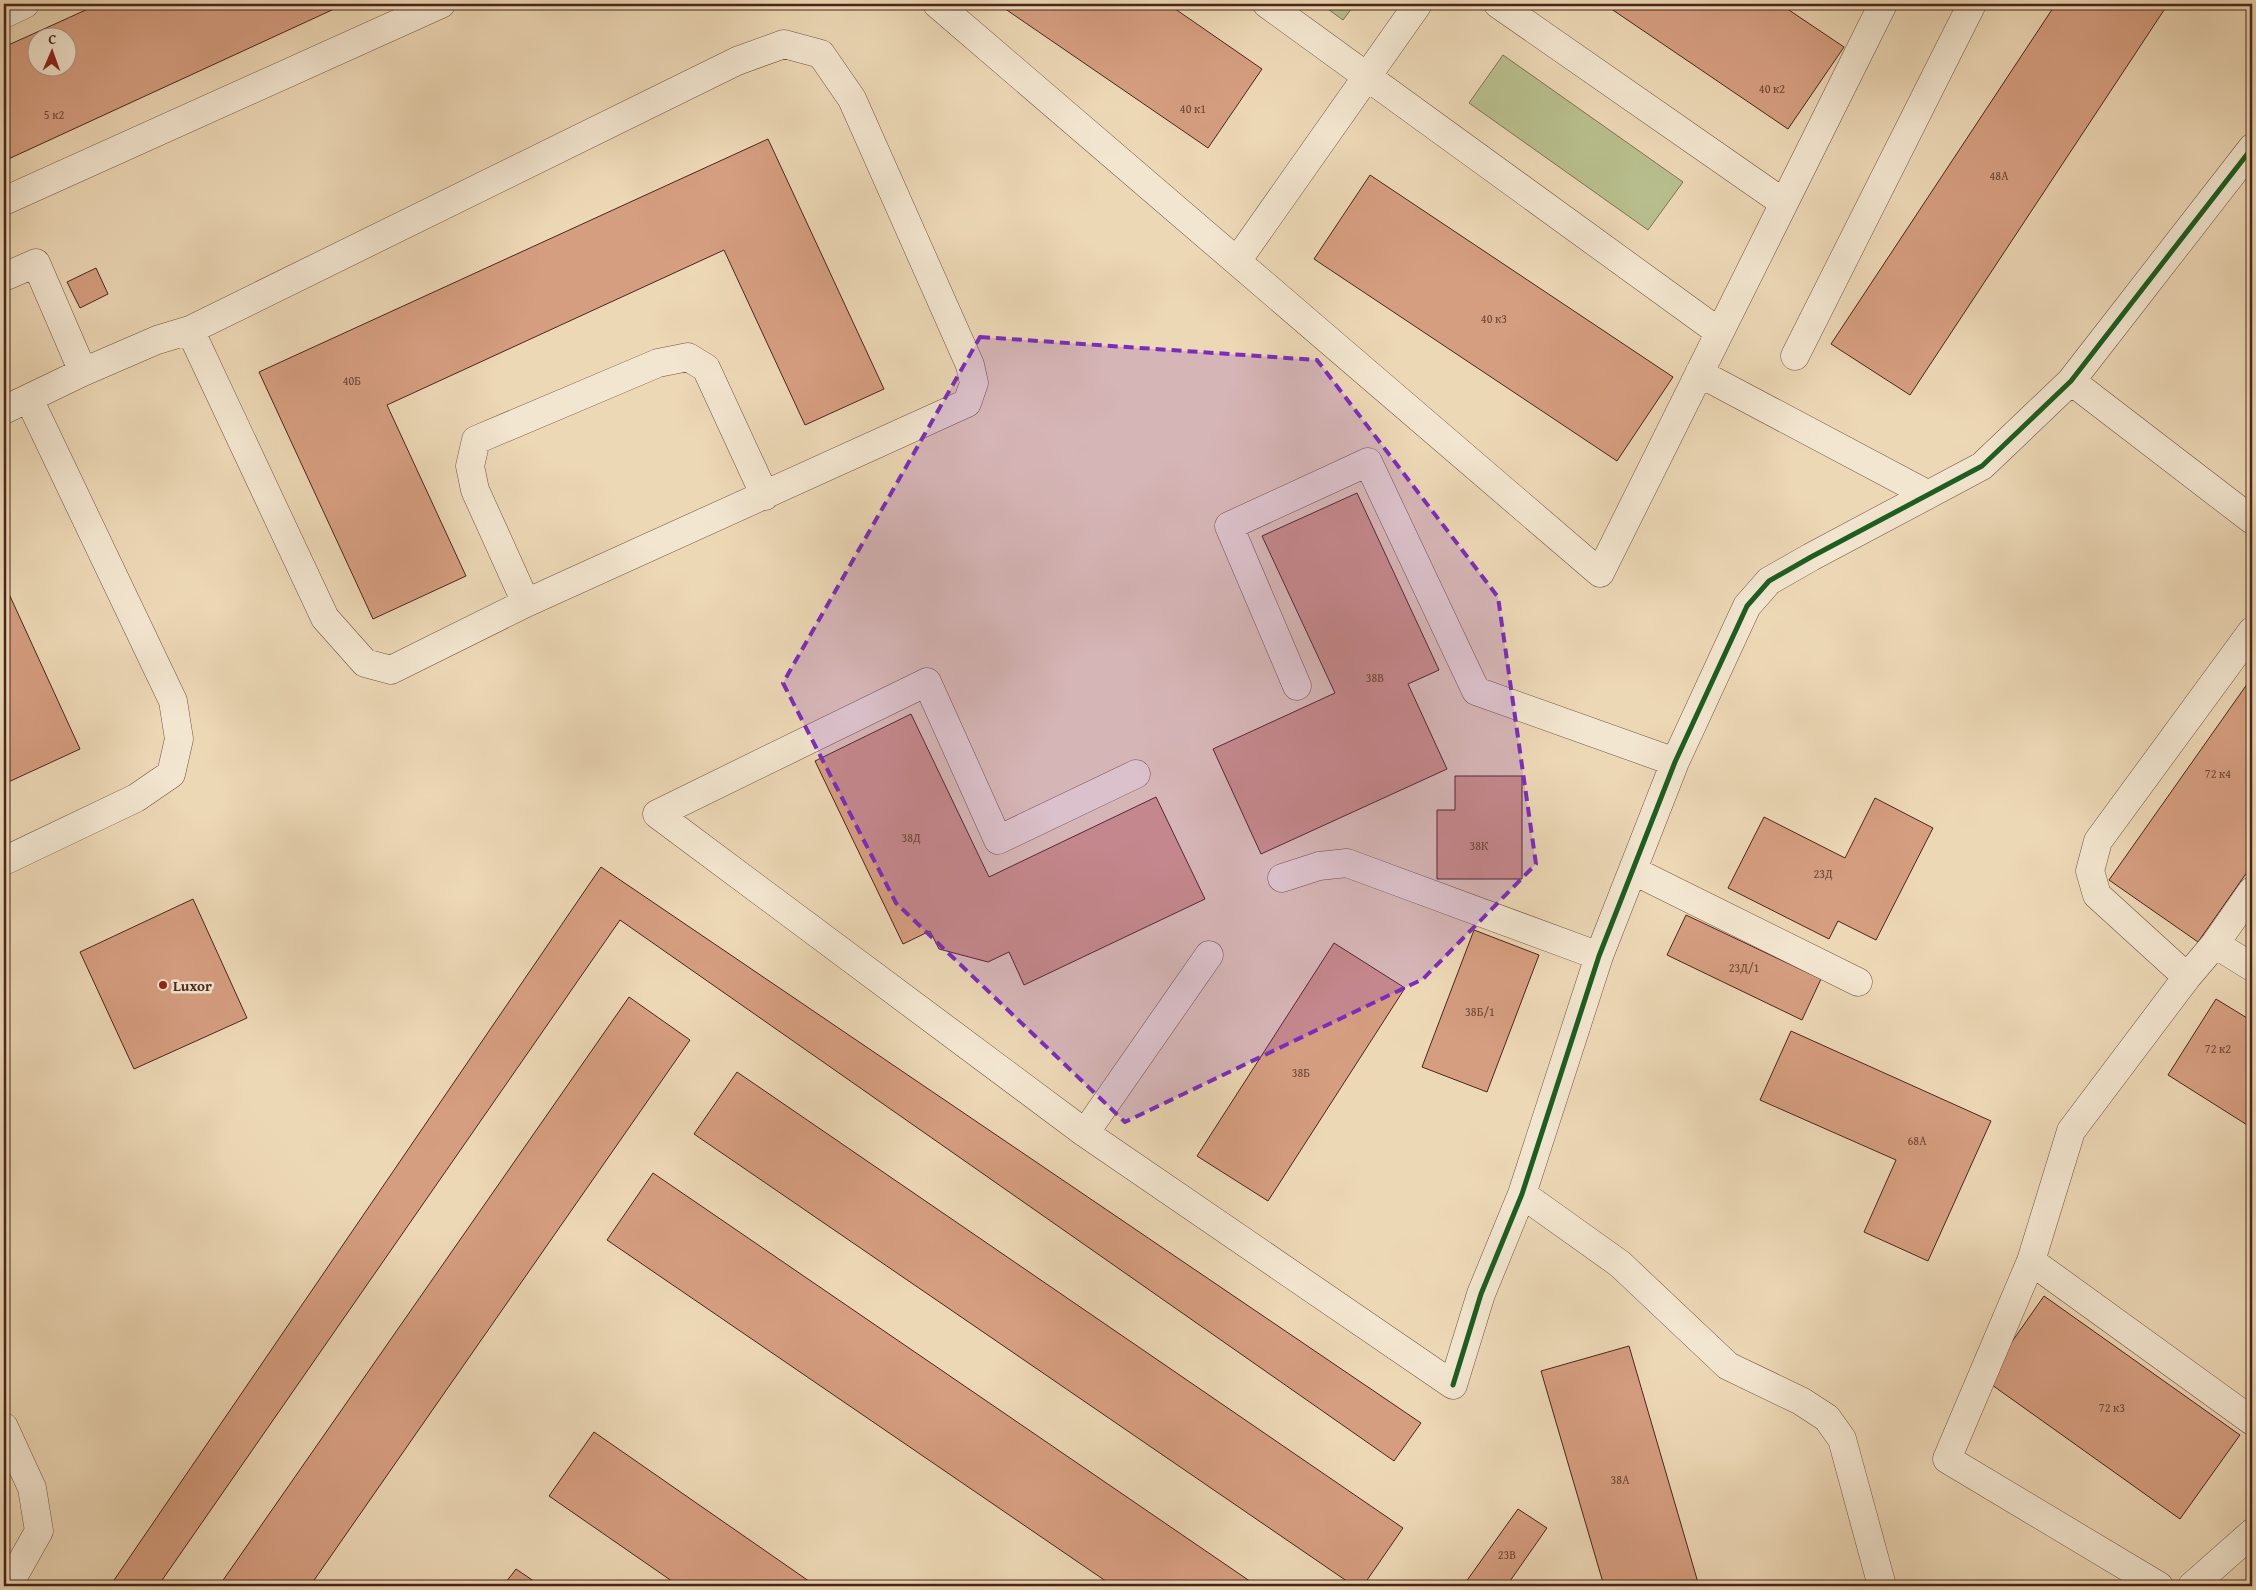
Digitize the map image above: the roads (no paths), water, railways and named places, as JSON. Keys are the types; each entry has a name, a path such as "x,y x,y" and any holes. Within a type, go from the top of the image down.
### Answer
{"street":[{"path":"4,14 25,4"},
{"path":"4,201 441,4"},
{"path":"938,4 1600,573 1883,4"},
{"path":"1268,4 1719,332"},
{"path":"1237,261 1418,4"},
{"path":"1498,4 1784,203"},
{"path":"1795,356 1972,4"},
{"path":"4,410 156,340 190,330 737,61 784,44 821,54 852,99 970,364 974,383 967,403 526,603 391,670 365,663 326,618 190,330"},
{"path":"1136,774 998,840 927,682 657,814 1086,1133 1453,1385 1482,1294 1522,1194 1599,956 1634,871 1675,762 1747,606 1769,581 1982,466 2071,381 2252,148"},
{"path":"4,277 36,263 83,372"},
{"path":"526,603 475,490 470,466 476,440 658,363 688,357 706,368 765,496"},
{"path":"1699,373 1927,494"},
{"path":"2071,381 2252,520"},
{"path":"6,856 136,798 171,774 180,739 173,701 29,399"},
{"path":"1297,686 1229,526 1368,462 1476,691 1675,762"},
{"path":"2187,977 2097,896 2090,871 2098,841 2252,631"},
{"path":"1282,878 1319,866 1347,864 1599,956"},
{"path":"1634,871 1858,982"},
{"path":"2158,1586 1947,1459 2031,1260 2071,1131 2214,944 2252,891"},
{"path":"2214,944 2252,967"},
{"path":"1086,1133 1209,955"},
{"path":"1522,1194 1620,1264 1728,1366 1801,1401 1827,1418 1842,1439 1882,1586"},
{"path":"2031,1260 2252,1422"},
{"path":"4,1427 32,1488 39,1531 8,1586"},
{"path":"2192,1586 2252,1533"}],"place":[{"name":"Luxor","path":"163,985"}]}
